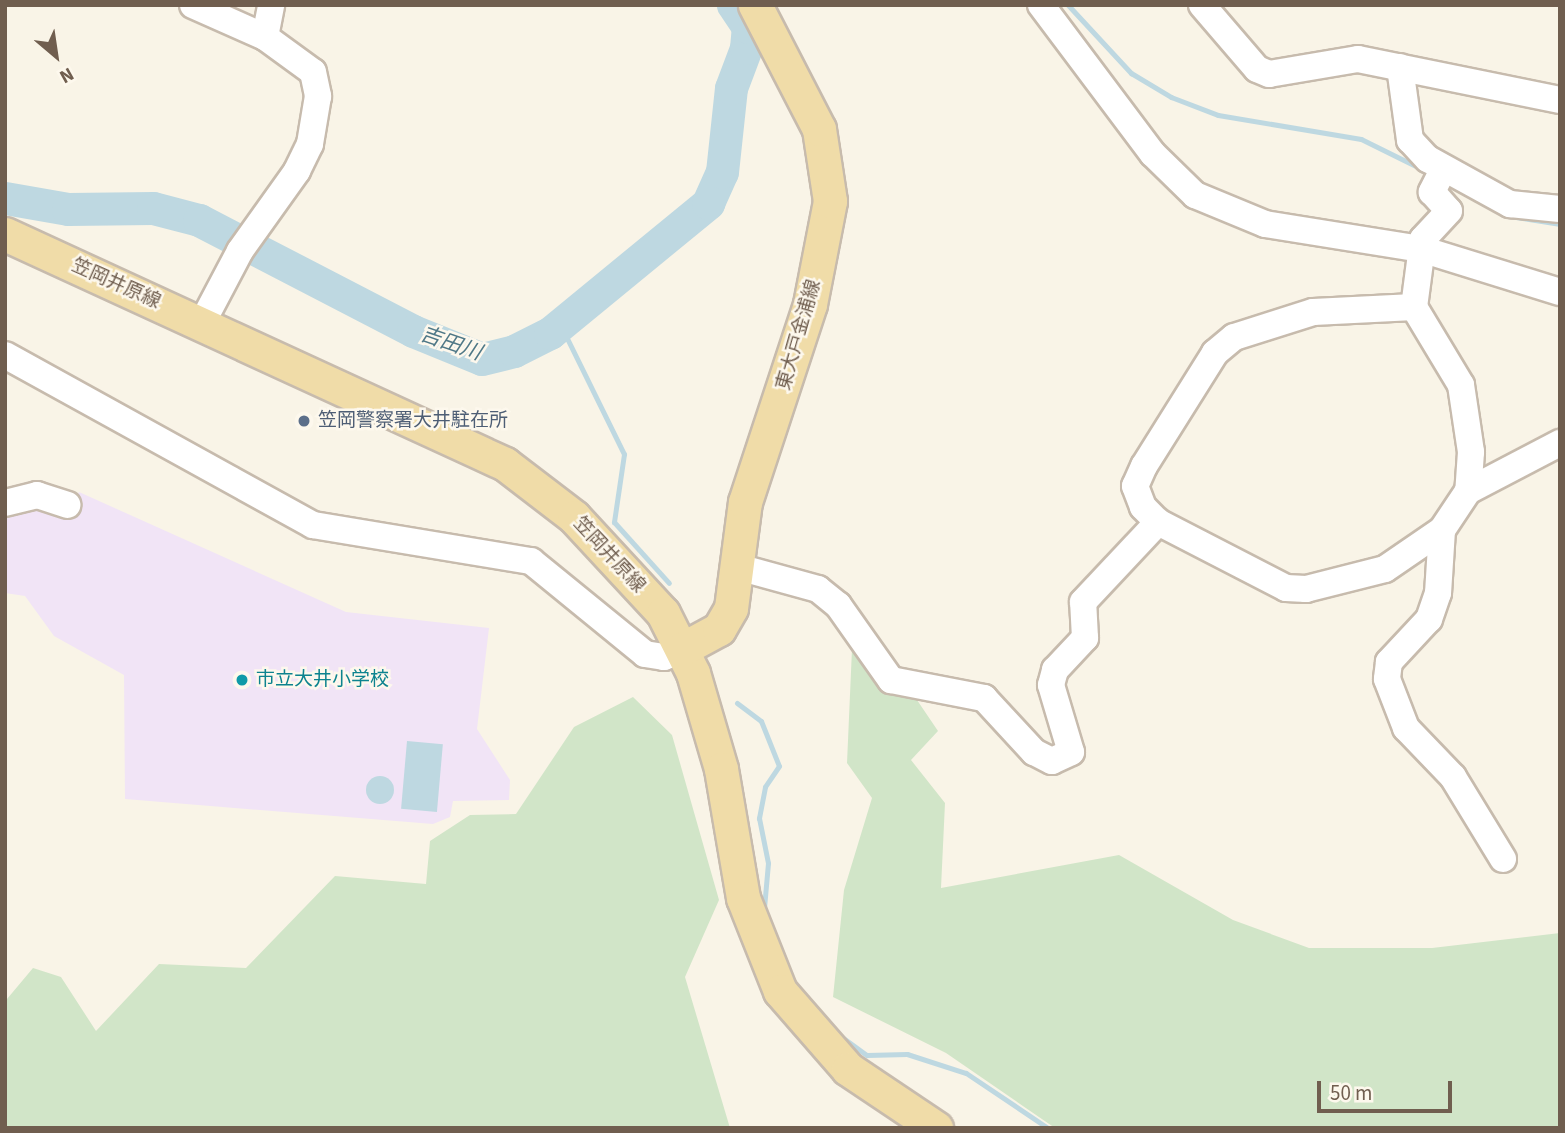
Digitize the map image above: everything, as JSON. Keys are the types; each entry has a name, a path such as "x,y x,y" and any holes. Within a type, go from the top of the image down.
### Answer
{"main road":[{"name":"東大戸金浦線","path":"682,649 726,621 738,567 745,502 810,304 830,201 819,129 755,5"},
{"name":"笠岡井原線","path":"5,234 505,464 574,517 663,613 682,649 713,732 743,898 774,981 802,1021 848,1069 936,1128"}],"street":[{"path":"193,5 265,37 318,81 317,119 297,171 244,243 202,323"},
{"path":"265,37 271,5"},
{"path":"1041,5 1153,154 1195,195 1265,224 1421,249 1560,292"},
{"path":"1202,5 1257,69 1269,74 1339,60 1400,67 1560,100"},
{"path":"1400,67 1410,140 1440,175 1510,204 1560,209"},
{"path":"1414,307 1313,312 1234,337 1215,353 1135,486 1158,522 1286,589 1306,590 1385,569 1443,530 1468,491 1471,452 1461,385 1414,307 1421,249 1429,228 1449,211 1432,192 1440,175"},
{"path":"5,355 313,525 531,561 645,654 664,657 682,649"},
{"path":"1468,491 1560,443"},
{"path":"5,503 37,495 67,505"},
{"path":"738,567 818,589 838,605 891,680 984,698 1034,752 1052,761 1071,752 1051,685 1055,670 1084,638 1083,602 1158,522"},
{"path":"1443,530 1438,593 1429,619 1389,662 1387,679 1406,728 1453,777 1503,859"}],"shaded area":[{"path":"79,492 346,612 489,628 477,729 510,780 509,800 453,801 450,817 433,824 125,799 124,675 54,636 25,596 5,593 5,511 19,503 69,513"}],"green space":[{"path":"853,626 875,638 938,731 911,760 945,803 941,888 1119,855 1233,920 1309,948 1432,948 1560,933 1560,1128 1055,1128 946,1053 833,997 844,890 872,798 847,763"},
{"path":"633,697 672,735 719,900 685,977 730,1128 5,1128 7,999 33,968 61,977 96,1031 159,964 246,968 335,876 426,884 430,841 470,815 516,814 574,727"}],"water":[{"path":"407,741 443,744 437,812 401,809"},
{"path":"380,776 390,780 394,790 390,800 380,804 370,800 366,790 370,780"}],"waterway":[{"name":"吉田川","path":"5,198 68,209 153,208 199,220 413,331 482,359 514,351 550,333 708,203 722,172 731,88 746,48 748,27 733,5"},
{"path":"1068,5 1131,73 1171,97 1218,115 1361,139 1420,168"},
{"path":"1471,197 1496,210"},
{"path":"1509,216 1560,224"},
{"path":"560,324 624,454 614,522 669,583"},
{"path":"737,703 761,721 779,766 765,787 759,818 768,863 764,908"},
{"path":"839,1035 867,1055 907,1054 966,1073 1048,1128"}],"place":[{"name":"笠岡警察署大井駐在所","path":"304,421"},
{"name":"市立大井小学校","path":"242,680"}]}
